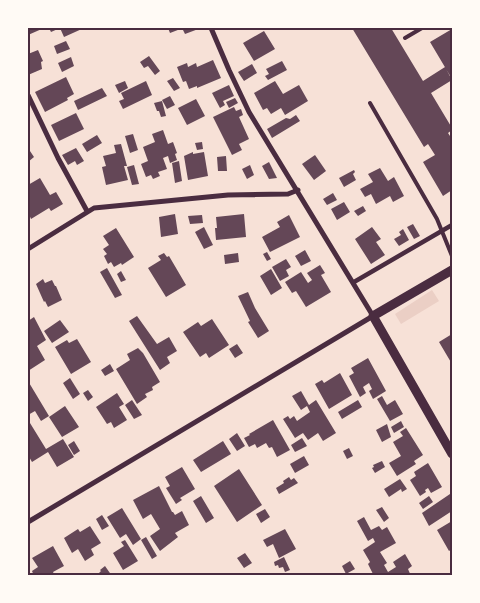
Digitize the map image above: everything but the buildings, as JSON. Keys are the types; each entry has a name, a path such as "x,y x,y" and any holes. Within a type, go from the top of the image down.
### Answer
{"street":[{"path":"211,28 228,70 249,112 354,282 452,454"},
{"path":"28,96 58,158 87,211"},
{"path":"28,249 69,225 87,211 101,207 206,197 288,194 298,190"},
{"path":"354,282 452,225"},
{"path":"28,522 452,270"}],"lane":[{"path":"405,38 422,28"},
{"path":"370,103 437,218 452,256"}],"shaded area":[{"path":"432,290 439,301 401,324 395,314"}]}
